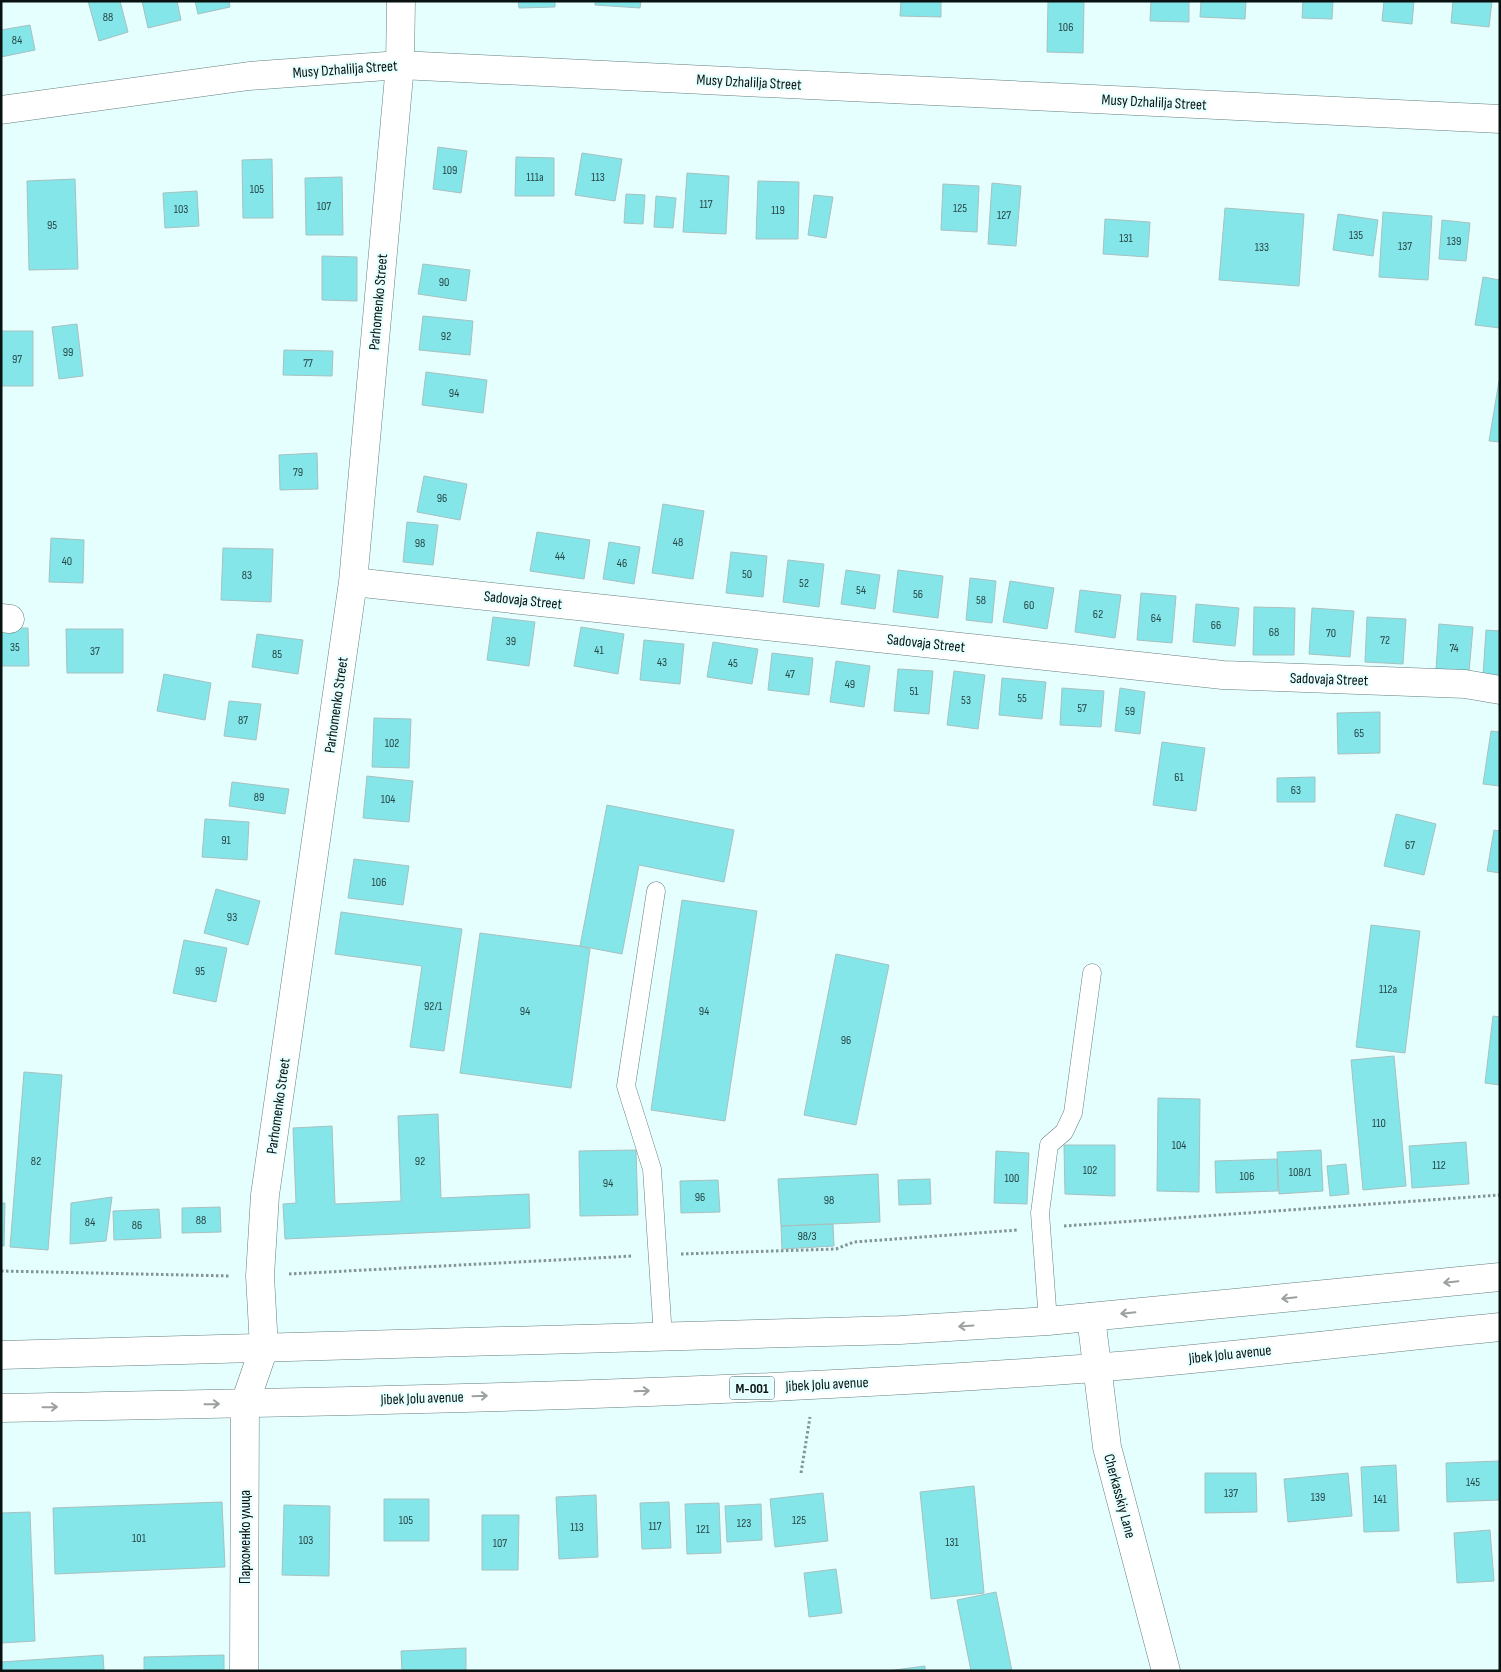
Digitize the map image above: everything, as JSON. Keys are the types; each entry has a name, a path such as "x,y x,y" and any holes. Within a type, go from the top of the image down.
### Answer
{"street":[{"name":"Parhomenko Street","path":"245,1404 264,1348 260,1276 265,1195 354,582 400,65 401,1"},
{"name":"Musy Dzhalilja Street","path":"1,110 249,76 400,65 1500,119"},
{"name":"Sadovaja Street","path":"354,582 1223,675 1465,684 1500,690"},
{"path":"1,1355 871,1331 1048,1321 1500,1277"},
{"name":"Cherkasskiy Lane","path":"1091,1317 1107,1447 1166,1671"},
{"name":"Jibek Jolu avenue","path":"1,1408 245,1404 808,1386 1097,1368 1500,1327"},
{"name":"Пархоменко улица","path":"244,1671 245,1404"}],"lane":[{"path":"656,891 626,1086 652,1169 663,1337"},
{"path":"1048,1321 1040,1213 1049,1144 1064,1132 1073,1113 1092,973"}],"path":[{"path":"1,1271 260,1276 659,1254 836,1249 854,1242 937,1238 1041,1228 1500,1194"},
{"path":"801,1473 810,1417"}],"building":[{"path":"88,1 120,1 128,32 99,41"},
{"path":"142,1 177,1 181,20 148,28"},
{"path":"195,1 229,1 230,7 198,14"},
{"path":"518,1 555,1 555,7 519,8"},
{"path":"595,1 641,1 640,8 595,5"},
{"path":"901,1 941,1 941,17 900,16"},
{"path":"1048,1 1084,1 1083,53 1047,52"},
{"path":"1151,1 1189,1 1189,22 1150,21"},
{"path":"1201,1 1246,1 1245,19 1200,17"},
{"path":"1303,1 1333,1 1332,19 1302,18"},
{"path":"1384,1 1414,1 1412,24 1382,21"},
{"path":"1453,1 1492,1 1489,27 1451,23"},
{"path":"30,25 35,50 1,57 1,30"},
{"path":"438,147 467,151 461,193 433,189"},
{"path":"582,153 622,159 615,201 575,195"},
{"path":"516,157 554,158 554,196 515,196"},
{"path":"272,159 273,218 243,218 242,160"},
{"path":"687,173 729,176 726,234 683,232"},
{"path":"342,177 343,235 306,235 305,178"},
{"path":"75,179 78,269 29,270 27,181"},
{"path":"758,181 799,182 798,239 756,239"},
{"path":"992,183 1021,186 1016,246 988,244"},
{"path":"943,184 979,186 977,232 941,230"},
{"path":"197,191 199,226 165,228 163,193"},
{"path":"626,194 645,195 643,224 624,223"},
{"path":"814,195 833,197 826,238 808,235"},
{"path":"656,196 676,198 673,228 654,227"},
{"path":"1225,208 1304,214 1299,286 1219,280"},
{"path":"1383,212 1432,216 1428,280 1379,277"},
{"path":"1338,214 1378,220 1373,256 1333,250"},
{"path":"1105,219 1150,222 1148,257 1103,254"},
{"path":"1442,220 1470,223 1466,261 1439,259"},
{"path":"322,256 357,257 357,301 322,300"},
{"path":"423,264 470,270 466,301 418,294"},
{"path":"1483,277 1500,280 1500,328 1475,325"},
{"path":"423,316 473,321 470,355 419,350"},
{"path":"77,324 83,376 59,379 52,327"},
{"path":"1,331 33,331 33,386 1,386"},
{"path":"284,350 333,351 332,376 283,375"},
{"path":"426,372 487,380 483,413 422,405"},
{"path":"1500,381 1500,442 1489,441"},
{"path":"317,453 318,489 280,490 279,455"},
{"path":"424,476 467,484 460,520 417,512"},
{"path":"663,504 704,511 693,579 652,573"},
{"path":"407,522 438,525 433,565 403,562"},
{"path":"537,532 590,540 584,579 530,571"},
{"path":"51,538 84,540 83,583 49,582"},
{"path":"609,542 640,547 634,584 603,579"},
{"path":"223,548 273,549 271,602 221,600"},
{"path":"731,552 767,556 763,597 726,593"},
{"path":"788,560 824,564 819,607 783,602"},
{"path":"846,570 880,575 875,609 841,604"},
{"path":"898,570 943,576 938,618 893,612"},
{"path":"970,578 996,581 992,623 966,620"},
{"path":"1010,581 1054,588 1047,629 1003,622"},
{"path":"1080,590 1121,595 1115,638 1075,632"},
{"path":"1141,593 1176,596 1172,643 1137,640"},
{"path":"1196,604 1239,608 1235,646 1193,642"},
{"path":"1254,607 1295,608 1294,655 1253,655"},
{"path":"1312,608 1354,611 1350,657 1309,654"},
{"path":"493,617 535,622 529,666 487,660"},
{"path":"1367,617 1406,619 1403,664 1365,662"},
{"path":"1439,624 1473,627 1469,672 1436,670"},
{"path":"581,627 624,634 618,674 574,666"},
{"path":"1,628 28,628 29,666 1,666"},
{"path":"66,629 123,629 123,673 67,673"},
{"path":"1486,630 1500,631 1500,677 1483,676"},
{"path":"257,634 303,640 298,674 252,667"},
{"path":"644,640 684,644 680,684 640,680"},
{"path":"713,642 758,649 752,684 707,677"},
{"path":"772,653 813,658 809,695 768,690"},
{"path":"836,661 870,666 864,707 830,702"},
{"path":"898,669 933,671 929,714 894,711"},
{"path":"954,671 985,675 978,729 947,725"},
{"path":"164,674 211,683 205,720 157,711"},
{"path":"1002,678 1046,682 1042,719 999,715"},
{"path":"1062,688 1104,691 1101,727 1060,725"},
{"path":"1120,688 1145,692 1140,734 1115,731"},
{"path":"229,701 261,704 256,740 224,736"},
{"path":"1380,712 1380,753 1338,754 1337,713"},
{"path":"374,718 411,719 409,768 372,767"},
{"path":"1491,731 1500,732 1500,786 1483,784"},
{"path":"1162,742 1205,748 1196,811 1153,805"},
{"path":"367,776 413,781 409,822 363,818"},
{"path":"1315,777 1315,802 1277,802 1277,778"},
{"path":"232,782 289,789 285,814 229,806"},
{"path":"607,805 734,830 724,882 639,865 622,954 580,946"},
{"path":"1396,814 1436,824 1424,875 1384,866"},
{"path":"205,819 249,822 247,860 202,857"},
{"path":"1494,830 1500,831 1500,873 1487,871"},
{"path":"354,859 409,866 403,905 348,898"},
{"path":"216,889 260,901 248,945 204,933"},
{"path":"682,900 757,911 725,1121 651,1110"},
{"path":"341,912 462,929 444,1051 410,1047 422,966 335,954"},
{"path":"1371,925 1420,931 1405,1053 1356,1047"},
{"path":"480,933 580,946 590,949 571,1088 460,1073"},
{"path":"184,940 227,948 216,1002 173,993"},
{"path":"836,954 889,965 856,1125 804,1115"},
{"path":"1493,1016 1500,1017 1500,1085 1485,1083"},
{"path":"1394,1056 1406,1186 1363,1190 1351,1060"},
{"path":"24,1072 62,1075 48,1250 10,1247"},
{"path":"1158,1098 1200,1099 1199,1192 1157,1191"},
{"path":"438,1114 441,1198 529,1194 530,1228 285,1239 283,1204 296,1203 293,1128 332,1126 335,1204 401,1201 398,1116"},
{"path":"1466,1142 1469,1184 1412,1188 1409,1146"},
{"path":"1064,1145 1115,1145 1115,1196 1065,1194"},
{"path":"636,1150 638,1215 580,1216 579,1151"},
{"path":"1321,1150 1323,1191 1279,1194 1277,1152"},
{"path":"996,1151 1029,1153 1027,1204 994,1203"},
{"path":"1277,1159 1278,1191 1216,1193 1215,1161"},
{"path":"1346,1164 1349,1194 1330,1196 1327,1166"},
{"path":"878,1174 880,1222 781,1226 778,1179"},
{"path":"930,1179 931,1204 899,1205 898,1180"},
{"path":"718,1180 720,1212 681,1213 680,1181"},
{"path":"112,1197 106,1241 70,1244 71,1203"},
{"path":"1,1203 5,1203 4,1246 1,1246"},
{"path":"220,1207 221,1232 182,1233 182,1208"},
{"path":"159,1209 161,1238 114,1240 113,1211"},
{"path":"833,1224 834,1246 782,1249 781,1226"},
{"path":"1500,1461 1500,1500 1447,1502 1446,1463"},
{"path":"1396,1465 1399,1531 1364,1532 1361,1467"},
{"path":"1205,1473 1256,1473 1257,1512 1205,1513"},
{"path":"1348,1473 1352,1516 1288,1522 1284,1479"},
{"path":"974,1486 984,1593 931,1599 920,1492"},
{"path":"823,1493 828,1541 775,1547 770,1499"},
{"path":"596,1495 598,1557 559,1559 556,1497"},
{"path":"384,1499 429,1499 429,1541 384,1541"},
{"path":"222,1502 225,1567 55,1574 53,1508"},
{"path":"669,1502 671,1548 642,1549 640,1503"},
{"path":"719,1503 721,1553 687,1554 685,1504"},
{"path":"761,1504 762,1540 727,1542 725,1506"},
{"path":"284,1505 330,1506 329,1576 282,1575"},
{"path":"30,1512 35,1641 1,1643 1,1513"},
{"path":"482,1515 519,1515 518,1570 482,1570"},
{"path":"1490,1530 1494,1581 1457,1583 1454,1533"},
{"path":"836,1569 842,1613 809,1617 804,1573"},
{"path":"996,1592 1012,1671 971,1671 957,1600"},
{"path":"466,1648 466,1671 402,1671 401,1651"},
{"path":"103,1655 104,1671 1,1671 1,1662"},
{"path":"224,1655 224,1671 144,1671 144,1657"},
{"path":"925,1666 925,1671 887,1671"}]}
